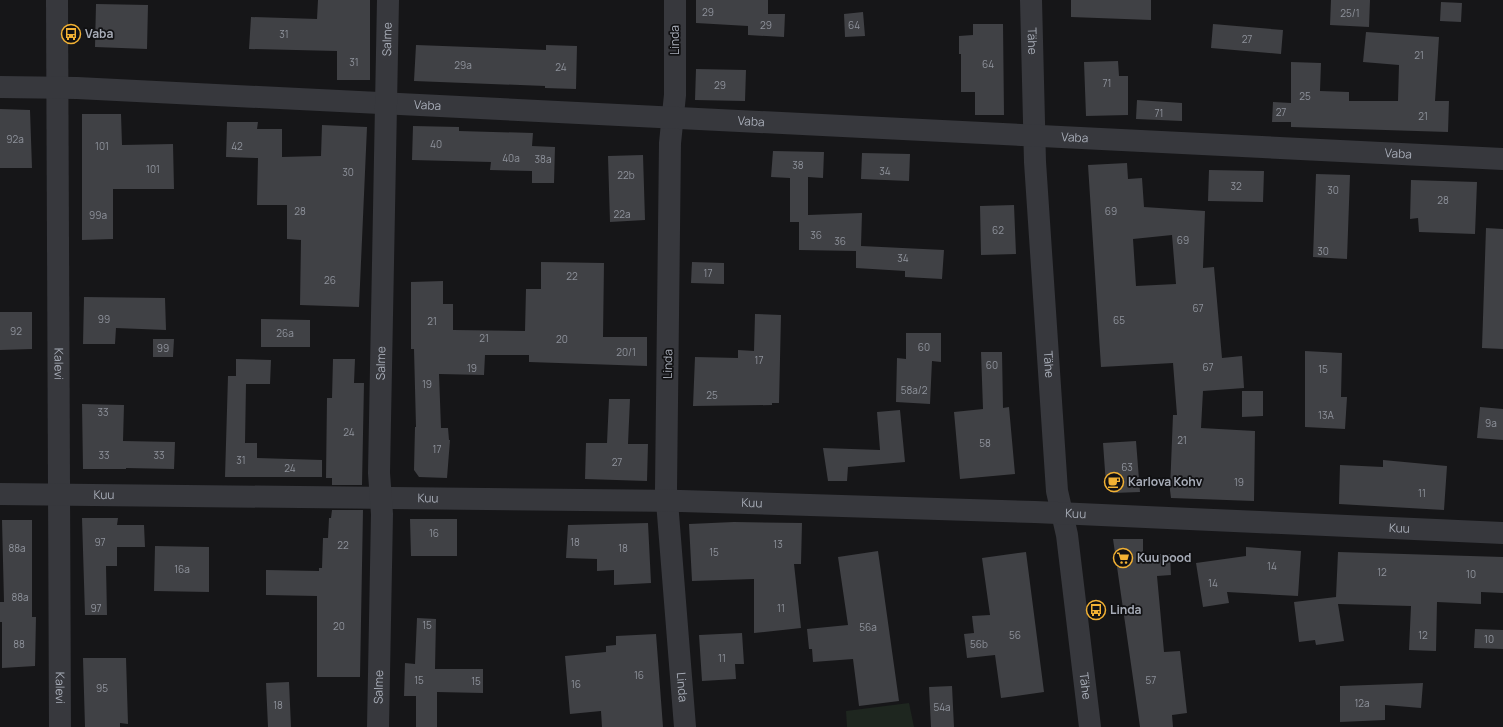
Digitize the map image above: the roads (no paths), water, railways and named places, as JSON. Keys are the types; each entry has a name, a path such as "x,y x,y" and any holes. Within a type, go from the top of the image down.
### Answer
{"street":[{"name":"Kalevi","path":"57,0 60,727"},
{"name":"Salme","path":"378,727 381,498 379,465 388,0"},
{"name":"Linda","path":"675,0 675,96 670,143 667,501 685,727"},
{"name":"Tähe","path":"1030,0 1034,135 1057,491 1067,535 1090,727"},
{"name":"Vaba","path":"0,87 57,88 673,117 1503,159"},
{"name":"Kuu","path":"0,494 667,501 1062,514 1503,533"}],"place":[{"name":"Vaba","path":"71,34"},
{"name":"Karlova Kohv","path":"1114,482"},
{"name":"Kuu pood","path":"1123,558"},
{"name":"Linda","path":"1096,610"}]}
